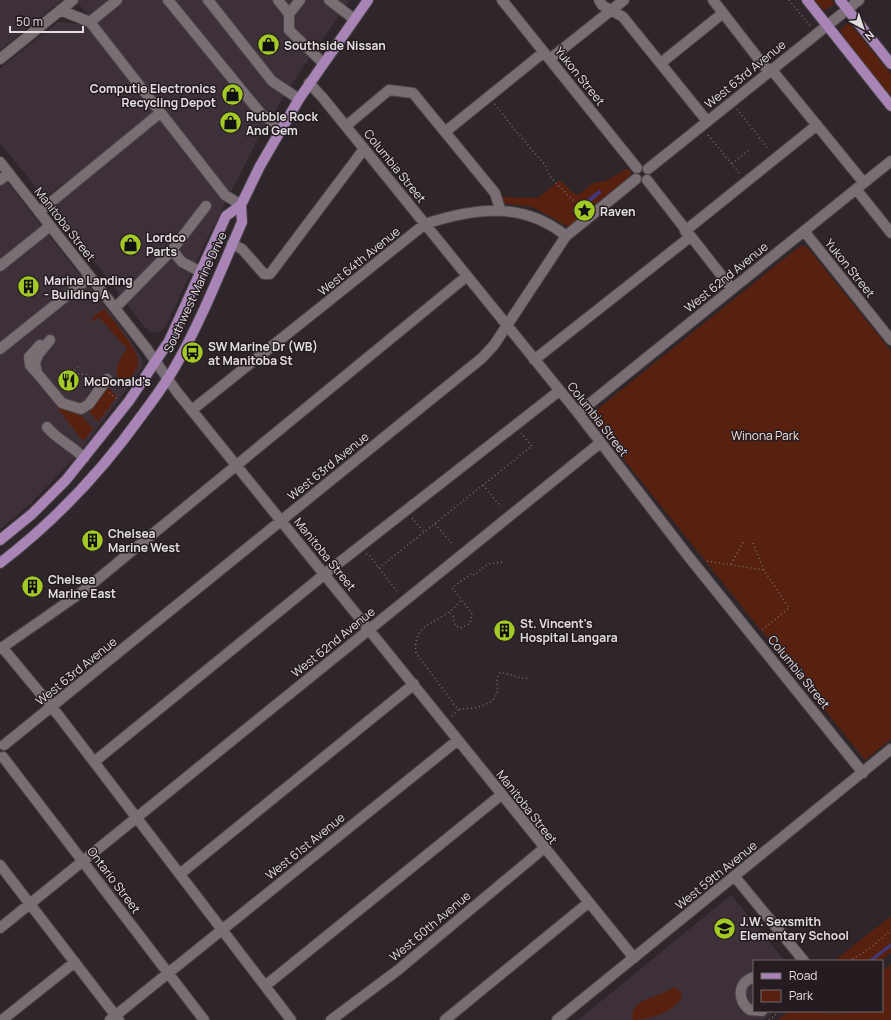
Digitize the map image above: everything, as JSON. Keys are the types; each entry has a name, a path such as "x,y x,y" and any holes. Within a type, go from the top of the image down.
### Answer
{"main road":[{"name":"Southwest Marine Drive","path":"0,540 32,514 66,480 128,401 155,362 169,341 226,216 241,205 281,127 309,83 368,0"},
{"path":"807,0 891,106"},
{"path":"840,0 891,64"},
{"name":"Southwest Marine Drive","path":"0,563 60,512 94,476 135,426 167,379 199,321 242,222 241,205"}],"street":[{"path":"0,59 72,0"},
{"path":"90,22 117,0"},
{"path":"168,0 262,115 281,127"},
{"path":"208,0 272,81 299,99"},
{"path":"278,0 289,14 289,30 323,63"},
{"path":"289,14 300,0"},
{"path":"329,0 354,20"},
{"name":"Yukon Street","path":"502,0 637,168"},
{"path":"599,0 611,10 623,16 707,121"},
{"path":"445,132 489,97 624,0"},
{"path":"713,0 864,182"},
{"name":"West 63rd Avenue","path":"648,168 859,0"},
{"path":"60,10 90,22 224,195 241,205"},
{"path":"661,63 723,13"},
{"name":"Columbia Street","path":"309,83 324,98 578,413 688,556 863,773"},
{"path":"346,126 389,90 413,93 496,193 500,209"},
{"path":"39,212 160,113"},
{"path":"534,360 688,234 746,181 817,125"},
{"path":"232,244 242,249 264,274 270,274 364,149"},
{"name":"West 62nd Avenue","path":"578,413 891,161"},
{"name":"Manitoba Street","path":"0,162 115,308 167,379 370,629 543,848 634,958"},
{"path":"644,166 648,168 650,173 647,180 640,182 636,179 634,174 637,168 644,166"},
{"path":"0,180 9,173"},
{"name":"West 63rd Avenue","path":"2,744 52,707 482,358 507,326 566,236 636,179"},
{"path":"647,180 732,289"},
{"path":"856,189 891,233"},
{"path":"115,308 172,250 206,206"},
{"name":"West 64th Avenue","path":"192,410 425,224 440,219 500,209 518,212 536,219 557,229 566,236"},
{"path":"0,266 50,226"},
{"name":"Yukon Street","path":"804,231 891,340"},
{"path":"172,250 182,262 201,272"},
{"path":"0,348 90,276"},
{"path":"290,1020 52,707 1,648 82,592 236,464 467,276"},
{"path":"50,340 38,355 35,363 37,373 62,403 81,409 90,404 107,379"},
{"path":"94,762 406,510 559,391"},
{"path":"47,427 51,432 72,446 84,458"},
{"name":"West 62nd Avenue","path":"0,928 600,443"},
{"path":"180,874 414,684"},
{"name":"West 61st Avenue","path":"115,1018 221,929 458,740"},
{"path":"1,757 6,751 2,744"},
{"name":"West 59th Avenue","path":"557,1020 891,749"},
{"name":"Ontario Street","path":"1,757 204,1020"},
{"path":"265,986 501,795"},
{"name":"West 60th Avenue","path":"331,1020 398,970 543,848"},
{"path":"0,865 115,1018"},
{"path":"734,877 803,960"},
{"path":"445,1020 588,903"},
{"path":"2,1020 74,962"},
{"path":"753,978 746,981 743,985 740,996 745,1007 753,1010"}],"path":[{"path":"789,0 816,33"},
{"path":"489,97 506,117 514,130 545,165 552,179 575,202"},
{"path":"739,111 769,150"},
{"path":"708,135 746,181"},
{"path":"732,164 750,149"},
{"path":"78,367 70,375 85,374 90,378 90,382 97,384"},
{"path":"108,392 116,399"},
{"path":"379,568 532,446 515,425"},
{"path":"482,485 501,507"},
{"path":"406,510 424,532"},
{"path":"435,523 453,545"},
{"path":"731,565 744,541"},
{"path":"753,543 764,570 789,608 762,630"},
{"path":"360,547 397,590"},
{"path":"707,560 764,570"},
{"path":"450,613 453,616 455,625 460,628 470,624 472,613 452,588 472,573 474,575 488,564 502,562"},
{"path":"459,709 418,659 415,648 418,636 428,623 440,619 450,613 461,598"},
{"path":"450,717 459,709 475,709 495,697 498,692 497,678 501,672 521,678 529,678"},
{"path":"851,960 869,949 891,930"},
{"path":"769,1020 779,1012"}],"shaded area":[{"path":"0,0 62,0 0,50"},
{"path":"75,0 350,0 299,73 261,133 206,241 165,328 157,333 150,332 143,325 52,206 152,123 44,197 0,143 0,68 58,22 86,25 89,16"},
{"path":"0,173 127,335 143,361 143,366 73,460 30,504 0,529"},
{"path":"599,190 602,192 578,213 572,212 574,209 577,210 585,201"},
{"name":"J.W. Sexsmith Elementary School","path":"731,895 784,960 753,960 753,1012 773,1012 763,1020 578,1020"}],"green space":[{"path":"814,0 832,0 834,5 824,10"},
{"path":"849,23 891,74 891,97 844,38 840,30"},
{"path":"626,169 630,170 631,174 629,177 570,226 563,224 533,207 503,203 501,197 538,198 560,180 572,192 578,195 593,183 606,181"},
{"name":"Winona Park","path":"800,246 806,246 891,351 891,739 865,760 589,416"},
{"path":"104,309 131,344 138,359 138,364 133,375 125,385 118,379 117,367 120,359 127,349 99,317 93,322 92,320 94,316"},
{"path":"107,386 117,397 98,422 88,410"},
{"path":"57,404 63,409 80,414 93,429 83,441 55,405"},
{"path":"891,916 891,953 881,960 835,960"},
{"path":"891,964 891,1020 778,1020 788,1012 883,1012 883,970"},
{"path":"674,987 681,992 682,996 679,1002 668,1011 654,1017 633,1020 635,1007 647,999"}],"waterway":[{"path":"871,960 891,945"}],"place":[{"name":"Southside Nissan","path":"268,45"},
{"name":"Computie Electronics Recycling Depot","path":"232,95"},
{"name":"Rubble Rock And Gem","path":"231,123"},
{"name":"Raven","path":"584,211"},
{"name":"Lordco Parts","path":"131,244"},
{"name":"Marine Landing - Building A","path":"28,287"},
{"name":"SW Marine Dr (WB) at Manitoba St","path":"192,353"},
{"name":"McDonald's","path":"68,381"},
{"name":"Chelsea Marine West","path":"92,540"},
{"name":"Chelsea Marine East","path":"33,586"},
{"name":"St. Vincent's Hospital Langara","path":"504,630"},
{"name":"J.W. Sexsmith Elementary School","path":"725,928"}]}
